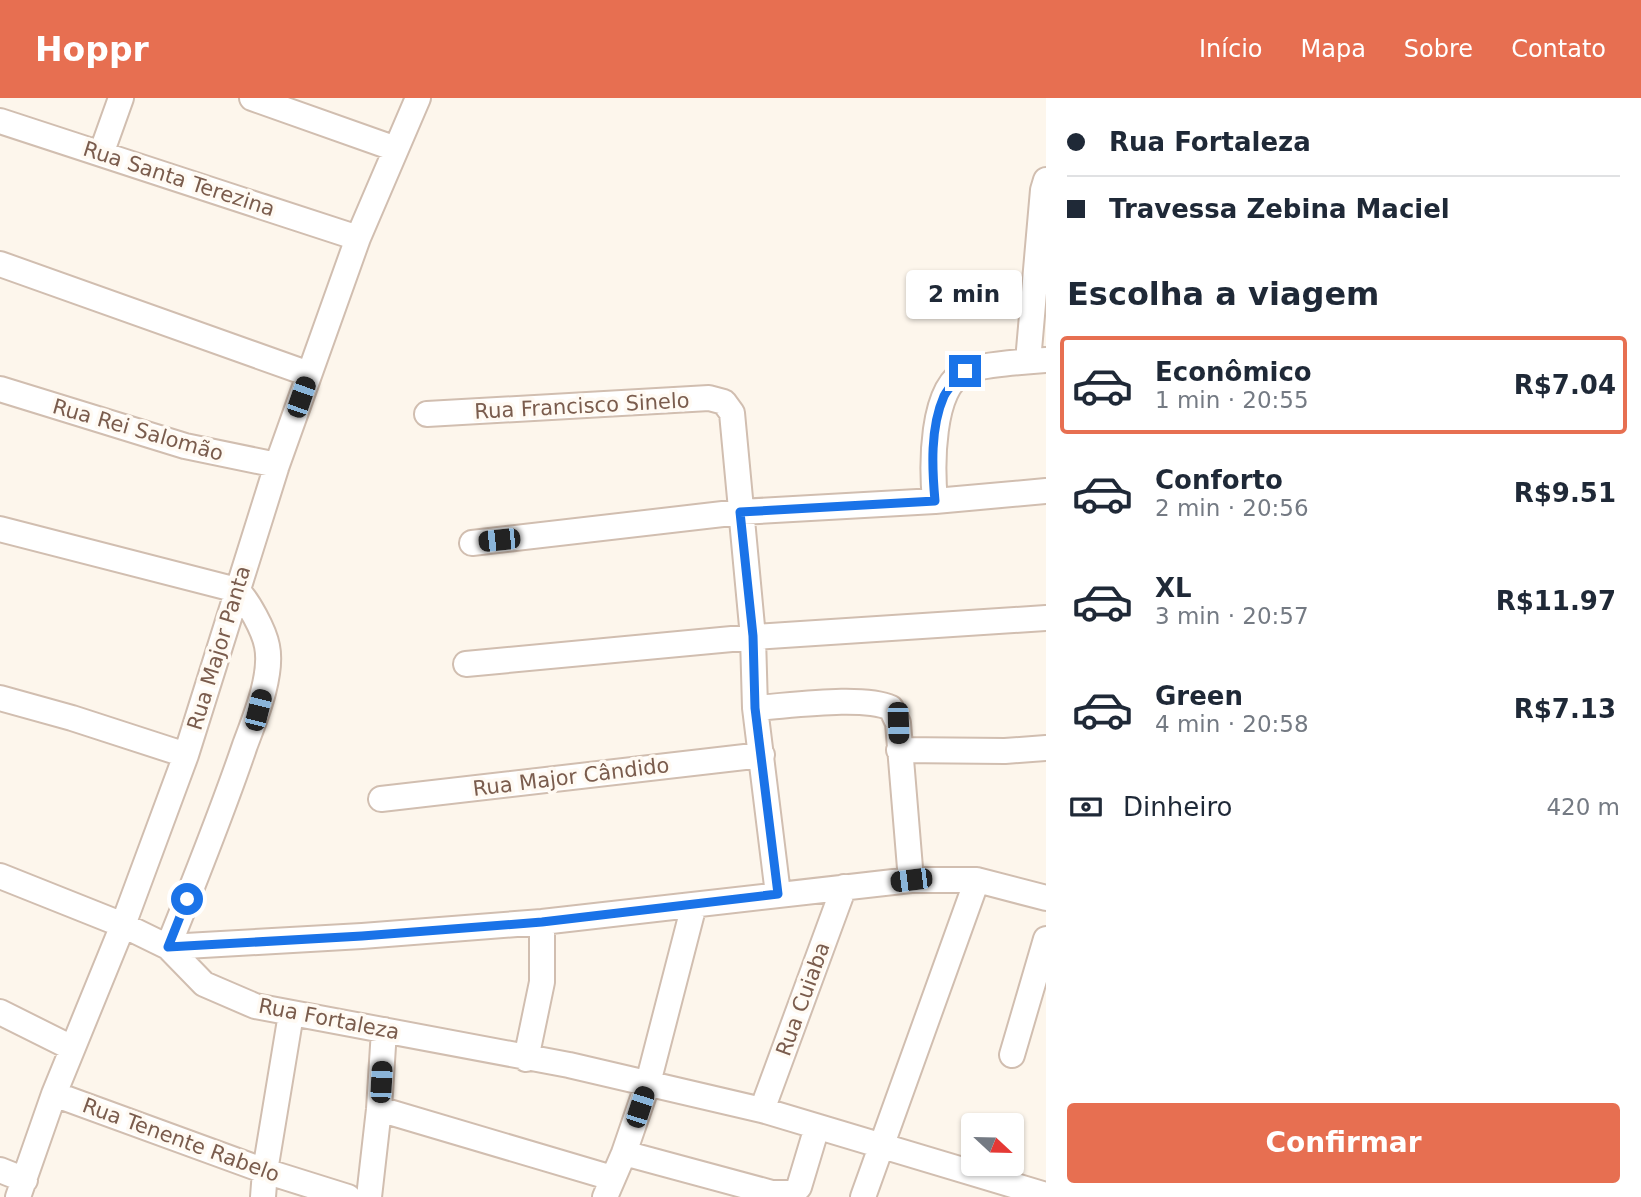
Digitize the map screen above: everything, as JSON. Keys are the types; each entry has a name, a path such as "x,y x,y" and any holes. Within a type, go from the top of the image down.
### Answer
{"street":[{"path":"100,154 121,98"},
{"path":"252,98 396,149"},
{"name":"Rua Major Panta","path":"21,1188 54,1094 124,925 186,755 277,465 358,238 418,98"},
{"name":"Rua Santa Terezina","path":"0,121 358,238"},
{"path":"935,501 932,467 937,424 944,397 952,384 965,371 1037,360 1043,190 1046,180"},
{"path":"0,264 309,374"},
{"name":"Rua Rei Salomão","path":"0,390 185,446 277,465"},
{"name":"Rua Francisco Sinelo","path":"427,414 709,398 724,402 732,412 740,512"},
{"path":"472,543 740,512 935,501 1046,491"},
{"path":"740,512 753,636 755,708 778,894"},
{"path":"0,529 237,590 249,602 267,645 268,668 258,710 225,805 168,947"},
{"path":"466,664 753,636 1046,618"},
{"path":"0,698 186,755"},
{"path":"755,708 873,703 891,708 898,723 911,880"},
{"path":"899,750 1005,751 1046,748"},
{"name":"Rua Major Cândido","path":"381,799 762,755"},
{"path":"0,876 124,925 168,947 542,922 911,880 977,880 1046,898"},
{"path":"863,1197 977,880"},
{"name":"Rua Cuiaba","path":"762,1110 844,887"},
{"path":"379,1109 609,1188 648,1083 694,905"},
{"path":"526,1059 542,982 542,922"},
{"path":"1012,1055 1046,939"},
{"name":"Rua Fortaleza","path":"168,947 204,984 255,1006 569,1065 762,1110 1046,1195"},
{"path":"0,1012 72,1048"},
{"path":"263,1197 291,1014"},
{"path":"369,1197 384,1030"},
{"name":"Rua Tenente Rabelo","path":"54,1094 265,1171 348,1197"},
{"path":"624,1153 772,1193 793,1193 799,1187 817,1127"},
{"path":"0,1170 21,1188"}],"route":[{"path":"187,899 168,947 542,922 778,894 755,708 753,636 740,512 935,501 932,467 937,424 944,397 965,371"}]}
